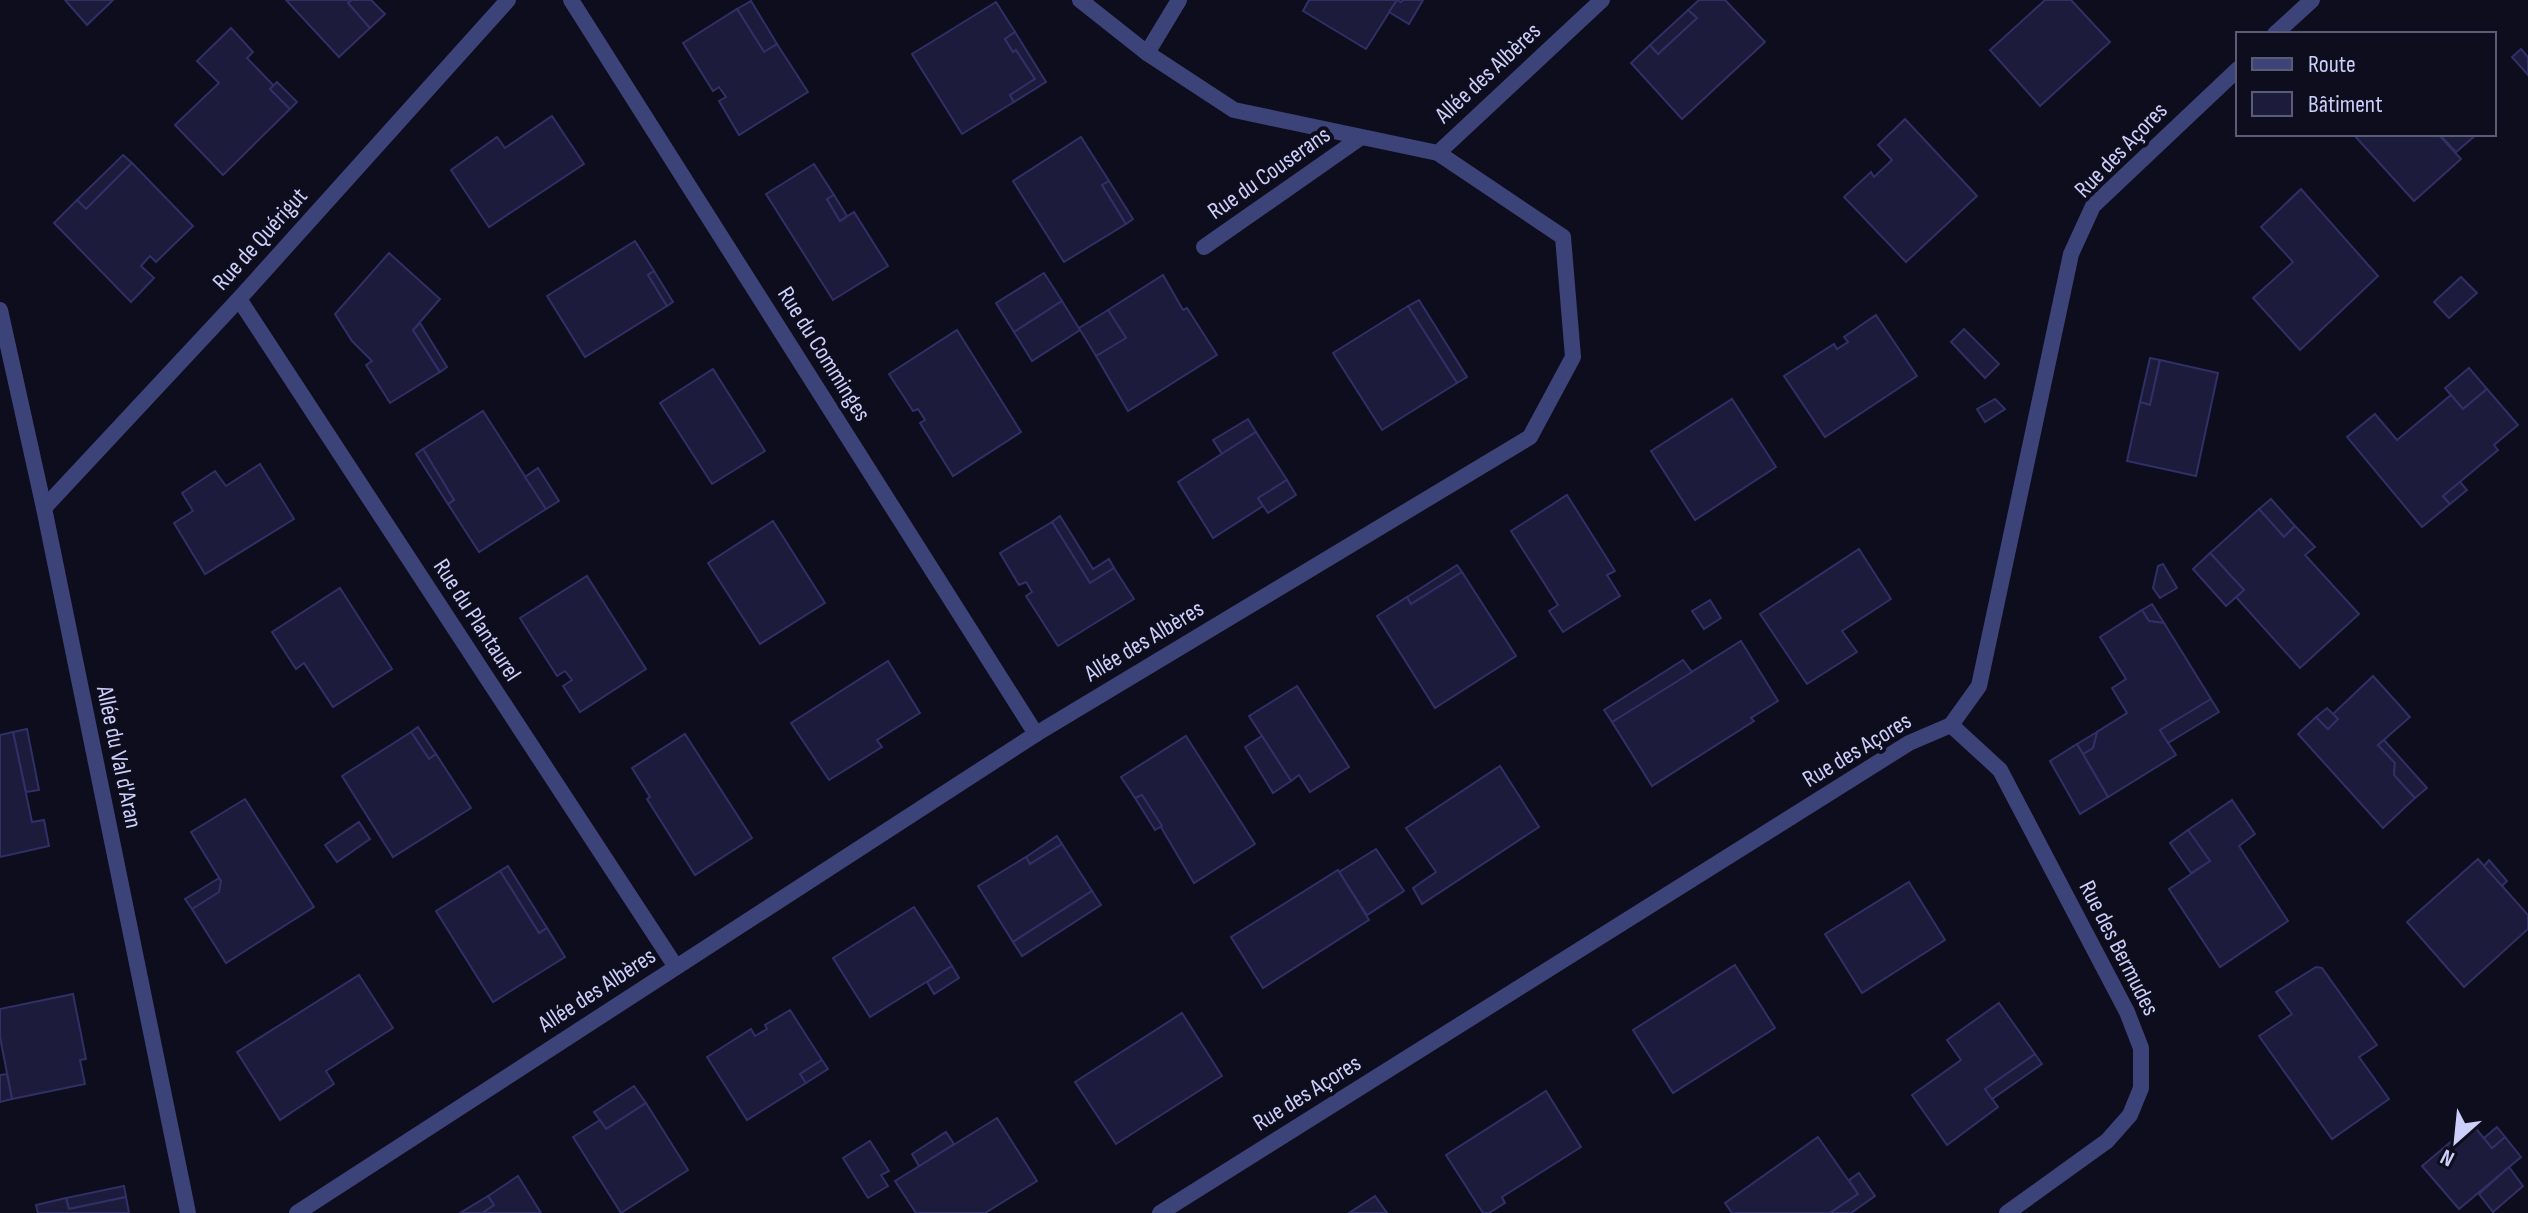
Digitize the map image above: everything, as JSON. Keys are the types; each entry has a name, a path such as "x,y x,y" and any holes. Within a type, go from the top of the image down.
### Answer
{"street":[{"name":"Rue de Quérigut","path":"44,508 239,299 508,0"},
{"name":"Rue du Comminges","path":"571,0 1036,734"},
{"name":"Rue du Couserans","path":"1080,0 1147,53 1234,110 1438,153"},
{"path":"1147,53 1179,0"},
{"name":"Allée des Albères","path":"297,1213 1036,734 1530,437 1573,357 1563,237 1438,153 1602,0"},
{"path":"2277,32 2312,0"},
{"name":"Rue des Açores","path":"1160,1213 1909,743 1951,725 1979,686 2071,254 2093,206 2236,71"},
{"name":"Rue du Couserans","path":"1204,247 1360,138"},
{"name":"Rue du Plantaurel","path":"239,299 676,967"},
{"name":"Allée du Val d'Aran","path":"0,310 44,508 188,1213"},
{"name":"Rue des Bermudes","path":"1951,725 2000,770 2127,1012 2141,1048 2141,1088 2130,1115 2107,1141 2007,1213"}],"building":[{"path":"65,0 113,0 87,25"},
{"path":"286,0 352,0 348,3 370,28 339,57"},
{"path":"352,0 371,0 385,14 370,28 348,3"},
{"path":"1309,0 1397,0 1366,49 1303,11"},
{"path":"1397,0 1423,0 1409,24 1389,12"},
{"path":"1699,0 1725,0 1765,42 1682,119 1631,63 1650,45 1658,54 1697,18 1688,10"},
{"path":"2045,0 2071,0 2110,42 2040,106 1990,50"},
{"path":"751,1 777,44 764,52 737,9"},
{"path":"996,2 1015,32 1005,39 1035,79 1010,95 1014,102 962,134 912,54"},
{"path":"737,9 764,52 777,44 808,92 739,135 719,101 726,97 719,87 713,91 683,43"},
{"path":"1688,10 1697,18 1658,54 1650,45"},
{"path":"231,28 253,52 247,58 274,86 270,89 290,109 223,175 175,125 219,83 197,61"},
{"path":"1015,32 1046,82 1014,102 1010,95 1035,79 1005,39"},
{"path":"2521,49 2528,57 2528,75 2512,57"},
{"path":"277,82 297,102 290,109 270,89"},
{"path":"552,116 584,164 489,227 451,170 497,137 505,148"},
{"path":"1905,119 1977,196 1906,262 1844,197 1871,172 1874,177 1892,160 1878,145"},
{"path":"2355,136 2440,136 2461,159 2414,201"},
{"path":"2441,136 2475,136 2456,152"},
{"path":"1081,137 1109,181 1102,185 1126,224 1064,262 1013,181"},
{"path":"123,155 132,163 86,209 77,200"},
{"path":"132,163 193,226 156,262 150,256 141,266 154,278 131,302 54,223 77,200 86,209"},
{"path":"814,164 834,195 827,199 840,221 854,212 888,266 833,300 766,194"},
{"path":"1109,181 1133,219 1126,224 1102,185"},
{"path":"2301,189 2378,276 2300,350 2253,298 2293,262 2261,227"},
{"path":"834,195 847,216 840,221 827,199"},
{"path":"635,241 654,271 648,275 667,306 585,357 547,296"},
{"path":"389,253 440,299 413,330 440,372 390,403 366,365 372,361 352,341 335,314"},
{"path":"654,271 673,302 667,306 648,275"},
{"path":"1044,273 1062,301 1014,332 996,303"},
{"path":"1163,275 1183,310 1187,308 1217,355 1128,411 1096,356 1126,338 1108,310"},
{"path":"2461,277 2477,293 2449,318 2434,302"},
{"path":"1419,300 1467,377 1457,383 1408,306"},
{"path":"1062,301 1080,330 1032,361 1014,332"},
{"path":"1408,306 1457,383 1382,430 1333,353"},
{"path":"1108,310 1126,338 1096,356 1079,328"},
{"path":"1876,315 1917,376 1825,437 1784,376 1834,344 1837,349 1848,342 1844,337"},
{"path":"420,323 447,367 440,372 413,330"},
{"path":"1964,329 1999,364 1985,378 1951,342"},
{"path":"957,330 1021,432 953,476 920,423 925,420 918,409 913,411 889,374"},
{"path":"2150,358 2160,360 2150,405 2140,402"},
{"path":"2160,360 2218,373 2196,476 2127,461 2140,402 2150,405"},
{"path":"2469,368 2487,389 2463,409 2445,388"},
{"path":"713,369 765,451 712,484 660,403"},
{"path":"2487,389 2518,425 2494,445 2498,450 2443,496 2450,504 2422,527 2347,437 2375,414 2397,440 2451,395 2463,409"},
{"path":"1732,399 1776,467 1695,520 1651,451"},
{"path":"1995,399 2005,409 1985,422 1977,409"},
{"path":"483,411 546,509 479,552 448,504 454,500 423,449"},
{"path":"1248,419 1256,432 1222,454 1213,440"},
{"path":"1256,432 1287,480 1258,498 1263,506 1213,538 1178,482"},
{"path":"423,449 454,500 448,504 416,454"},
{"path":"260,464 294,519 205,574 174,523 193,511 182,493 215,471 226,486"},
{"path":"538,468 559,501 546,509 525,477"},
{"path":"1287,480 1296,495 1268,513 1258,498"},
{"path":"2460,482 2467,490 2450,504 2443,496"},
{"path":"1567,495 1615,571 1607,575 1620,596 1563,632 1549,611 1558,605 1511,531"},
{"path":"2271,499 2295,526 2284,537 2259,509"},
{"path":"2259,509 2284,537 2295,526 2315,547 2305,555 2359,614 2300,668 2236,597 2244,590 2210,553"},
{"path":"1060,516 1093,569 1109,559 1114,568 1090,583 1052,522"},
{"path":"773,521 825,603 760,644 708,563"},
{"path":"1052,522 1090,583 1114,568 1134,599 1058,646 1026,596 1032,592 1026,582 1019,585 1000,553"},
{"path":"1859,549 1891,599 1842,631 1857,652 1807,684 1760,614"},
{"path":"2210,553 2244,590 2226,606 2193,569"},
{"path":"2163,564 2177,588 2160,598 2153,588 2158,566"},
{"path":"1457,565 1462,572 1411,604 1407,597"},
{"path":"1462,572 1516,656 1435,708 1377,616 1407,597 1411,604"},
{"path":"587,576 646,669 580,712 563,686 572,680 565,671 557,676 520,618"},
{"path":"340,588 392,669 333,707 304,663 296,669 272,632"},
{"path":"1710,600 1721,618 1704,629 1692,611"},
{"path":"2152,604 2164,623 2149,621 2142,610"},
{"path":"2142,610 2149,621 2164,623 2211,699 2160,730 2176,755 2108,797 2083,754 2093,748 2097,732 2127,713 2112,688 2126,679 2100,637"},
{"path":"1741,641 1778,701 1751,718 1754,721 1652,786 1612,722"},
{"path":"1683,660 1692,672 1612,722 1604,710"},
{"path":"888,661 920,713 877,740 882,747 829,780 791,723"},
{"path":"2373,676 2410,717 2378,745 2395,763 2394,775 2415,798 2383,828 2298,734 2316,717 2328,729 2338,719 2333,714"},
{"path":"1297,686 1349,767 1310,792 1299,775 1291,781 1249,716"},
{"path":"2211,699 2219,712 2168,743 2160,730"},
{"path":"2327,708 2338,719 2328,729 2316,717"},
{"path":"418,727 436,754 429,759 411,732"},
{"path":"27,729 39,790 26,792 13,732"},
{"path":"13,732 32,822 44,820 49,846 0,857 0,735"},
{"path":"411,732 429,759 436,754 471,808 393,857 342,776"},
{"path":"2097,732 2093,748 2083,754 2077,744"},
{"path":"685,734 752,838 695,875 647,799 650,797 632,768"},
{"path":"1186,736 1255,844 1194,883 1142,795 1135,798 1121,777"},
{"path":"1262,736 1291,781 1273,793 1245,747"},
{"path":"2384,740 2427,788 2415,798 2394,775 2395,763 2378,745"},
{"path":"2077,744 2108,797 2080,814 2050,761"},
{"path":"1500,766 1539,827 1422,904 1413,888 1436,872 1406,828"},
{"path":"1142,795 1162,826 1155,830 1135,798"},
{"path":"245,799 314,907 226,963 192,909 219,892 221,881 191,832"},
{"path":"2232,800 2255,834 2239,846 2288,921 2220,967 2169,889 2210,861 2188,830"},
{"path":"359,822 370,839 337,862 325,845"},
{"path":"2188,830 2210,861 2191,873 2170,843"},
{"path":"1057,836 1062,844 1030,864 1026,857"},
{"path":"1062,844 1092,891 1013,942 978,886 1026,857 1030,864"},
{"path":"1376,849 1404,891 1367,915 1339,872"},
{"path":"2478,859 2528,915 2528,929 2464,987 2407,922"},
{"path":"2489,860 2507,881 2502,886 2484,866"},
{"path":"508,866 547,928 539,933 500,871"},
{"path":"1338,870 1369,920 1263,988 1231,937"},
{"path":"500,871 539,933 547,928 565,957 493,1002 436,911"},
{"path":"219,878 219,892 192,909 185,899"},
{"path":"1909,882 1945,940 1862,993 1825,934"},
{"path":"1092,891 1101,905 1022,956 1013,942"},
{"path":"914,907 952,966 870,1017 833,958"},
{"path":"1735,965 1775,1028 1673,1093 1633,1030"},
{"path":"952,966 959,978 934,994 927,982"},
{"path":"2316,967 2322,968 2377,1045 2359,1057 2389,1099 2332,1139 2259,1036 2292,1014 2276,992"},
{"path":"359,975 393,1028 326,1071 334,1084 280,1120 237,1052"},
{"path":"73,994 86,1059 80,1060 85,1084 12,1099 0,1037 0,1009"},
{"path":"1999,1003 2035,1054 1985,1089 1998,1107 1947,1145 1912,1095 1961,1060 1947,1040"},
{"path":"790,1010 822,1060 800,1074 806,1083 747,1120 707,1057 751,1029 755,1036 767,1029 765,1025"},
{"path":"1182,1013 1222,1076 1116,1144 1075,1082"},
{"path":"2035,1054 2042,1064 1992,1099 1985,1089"},
{"path":"822,1060 828,1069 806,1083 800,1074"},
{"path":"7,1074 12,1099 0,1102 0,1075"},
{"path":"634,1086 646,1103 606,1129 594,1112"},
{"path":"1546,1091 1581,1147 1502,1197 1505,1203 1489,1213 1483,1213 1446,1155"},
{"path":"646,1103 688,1170 621,1213 573,1137 600,1120 606,1129"},
{"path":"997,1118 1037,1181 985,1213 916,1213 895,1181"},
{"path":"2472,1124 2492,1148 2505,1137 2521,1157 2459,1209 2422,1166"},
{"path":"2497,1127 2505,1137 2492,1148 2484,1138"},
{"path":"946,1132 954,1144 919,1166 912,1154"},
{"path":"1818,1137 1858,1194 1830,1213 1732,1213 1725,1203"},
{"path":"870,1141 889,1171 881,1175 888,1186 868,1198 843,1158"},
{"path":"2509,1167 2523,1186 2493,1212 2479,1194"},
{"path":"1859,1173 1875,1196 1851,1213 1830,1213 1858,1194 1849,1180"},
{"path":"518,1176 541,1213 482,1213 494,1205 488,1196"},
{"path":"124,1186 126,1197 69,1209 66,1198"},
{"path":"488,1196 494,1205 482,1213 460,1213"},
{"path":"1375,1196 1387,1213 1349,1213"},
{"path":"126,1197 129,1213 38,1213 36,1205 66,1198 69,1209"}]}
